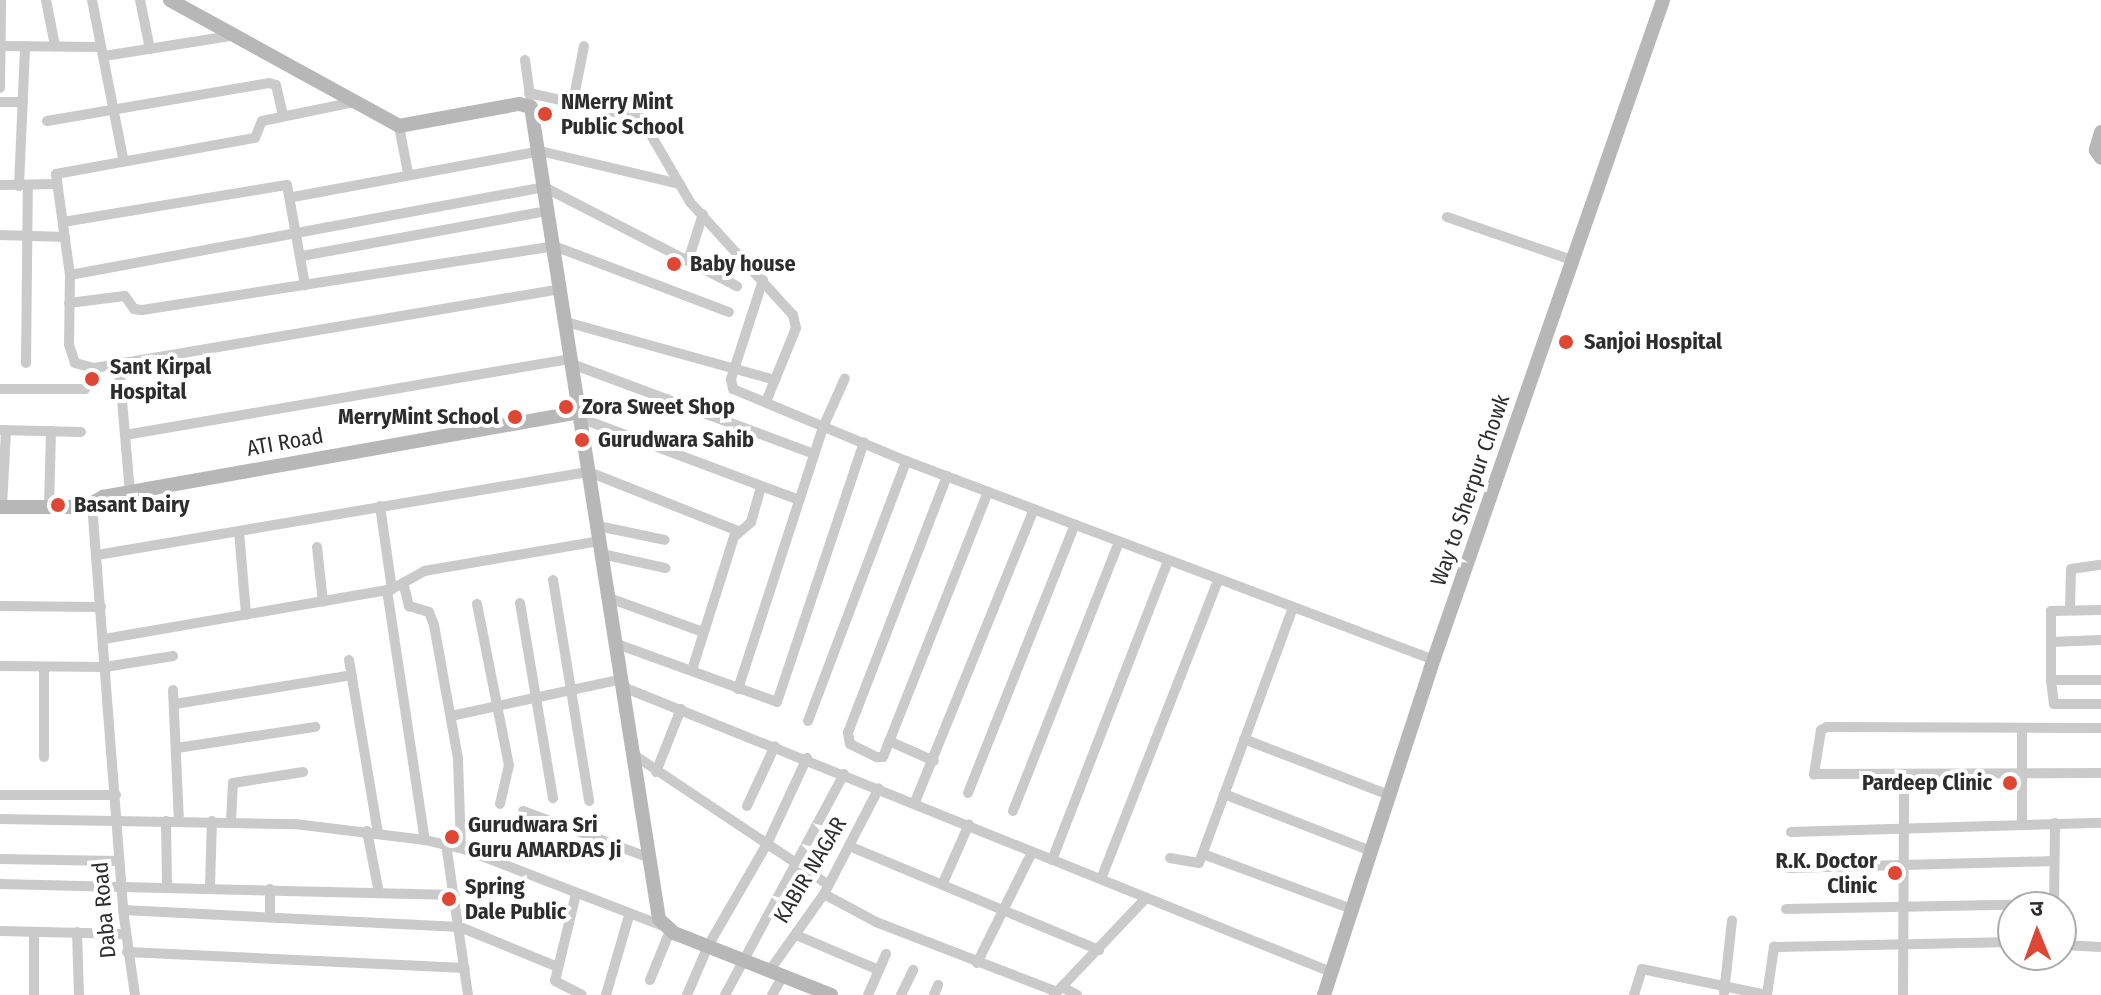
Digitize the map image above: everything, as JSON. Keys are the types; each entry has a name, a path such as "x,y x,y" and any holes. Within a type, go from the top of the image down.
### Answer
{"street":[{"path":"0,88 1,0"},
{"path":"46,0 55,46"},
{"path":"92,0 123,158"},
{"path":"140,0 150,49"},
{"path":"170,0 350,103 399,126 530,100 573,102 641,118 680,184 796,321 766,402"},
{"name":"Way to Sherpur Chowk","path":"1324,995 1434,660 1663,0"},
{"path":"1,46 55,46 102,52 150,49 230,36"},
{"path":"25,46 26,363"},
{"path":"573,102 584,46"},
{"path":"525,60 650,858 666,929 650,980"},
{"path":"47,121 272,83 283,116"},
{"path":"0,102 23,102"},
{"path":"350,103 261,122 255,138 60,171 57,184 70,275 67,326 75,363 94,368 119,365 560,289"},
{"path":"399,126 408,173"},
{"path":"2101,132 2096,150 2101,158"},
{"path":"293,197 408,173 540,151 680,184"},
{"path":"0,185 57,184"},
{"path":"63,222 281,185 290,187 305,285"},
{"path":"70,275 544,187 737,286"},
{"path":"302,256 548,211"},
{"path":"688,261 703,214"},
{"path":"1447,217 1572,260"},
{"path":"0,235 65,237"},
{"path":"69,303 125,296 134,309 142,310 554,246 729,312"},
{"path":"763,280 731,387 906,461 1434,660"},
{"path":"566,322 735,366 775,380"},
{"path":"125,435 572,362 814,454"},
{"path":"119,365 130,493"},
{"path":"0,389 85,389 94,368"},
{"path":"738,689 814,454 845,378"},
{"path":"580,415 799,500"},
{"name":"ATI Road","path":"1,507 92,504 130,493 580,415"},
{"path":"1,507 3,430 81,432"},
{"path":"49,507 51,431"},
{"path":"617,644 773,703 778,700 864,442"},
{"path":"808,721 906,461"},
{"path":"97,555 589,472 738,531"},
{"path":"947,476 847,738 880,758 988,492"},
{"path":"692,670 738,531 751,522 761,486"},
{"name":"Daba Road","path":"92,504 125,934 135,995"},
{"path":"380,506 425,840"},
{"path":"915,802 1034,509"},
{"path":"968,793 1075,524"},
{"path":"239,531 246,615"},
{"path":"104,639 390,590 404,586 424,571 600,541 665,540"},
{"path":"600,541 665,568"},
{"path":"1013,811 1119,542"},
{"path":"317,547 323,602"},
{"path":"1052,860 1168,561"},
{"path":"2070,609 2071,569 2101,565"},
{"path":"553,580 589,801"},
{"path":"1101,879 1218,580"},
{"path":"404,586 409,606 432,616 458,759 461,848"},
{"path":"609,598 703,632"},
{"path":"520,603 553,798"},
{"path":"477,604 509,772 500,804"},
{"path":"0,606 101,607"},
{"path":"1170,858 1195,866 1203,854 1293,608"},
{"path":"2101,610 2051,611 2054,704 2101,704"},
{"path":"2051,642 2101,640"},
{"path":"0,666 105,667 173,656"},
{"path":"349,660 379,893"},
{"path":"44,667 44,757"},
{"path":"175,704 352,675"},
{"path":"2051,680 2101,680"},
{"path":"451,716 572,687 623,683 1331,972"},
{"path":"173,690 179,820"},
{"path":"656,772 681,709"},
{"path":"177,748 315,727"},
{"path":"2101,728 1821,730 1815,777 2101,773"},
{"path":"2022,729 2022,824"},
{"path":"1244,739 1389,795"},
{"path":"889,741 934,761"},
{"path":"747,806 775,746"},
{"path":"634,755 767,844 827,890 977,963 1077,995"},
{"path":"687,995 708,946 767,844 807,758"},
{"path":"231,821 233,783 303,772"},
{"path":"725,995 844,774"},
{"path":"1903,995 1904,777"},
{"name":"KABIR NAGAR","path":"772,995 777,973 796,935 827,890 879,788"},
{"path":"1224,794 1371,851"},
{"path":"0,795 116,795"},
{"path":"523,811 650,858"},
{"path":"0,819 231,821 372,832 446,844 831,995"},
{"path":"166,821 167,885"},
{"path":"210,887 212,821"},
{"path":"2054,891 2055,823"},
{"path":"1791,832 2101,823"},
{"path":"943,883 969,824"},
{"path":"446,844 468,995"},
{"path":"849,846 1099,950"},
{"path":"977,963 1032,852"},
{"path":"1203,854 1352,909"},
{"path":"0,859 119,861"},
{"path":"1789,868 2054,861"},
{"path":"0,884 167,885 455,895"},
{"path":"270,889 270,915"},
{"path":"576,894 558,967 557,986 582,995"},
{"path":"1058,991 1146,898"},
{"path":"1786,909 1997,906"},
{"path":"123,910 270,915 460,927 558,967"},
{"path":"606,995 629,916"},
{"path":"1724,992 1732,920"},
{"path":"0,931 125,934"},
{"path":"34,932 34,995"},
{"path":"77,932 79,995"},
{"path":"796,935 879,970"},
{"path":"1634,995 1642,969 1724,992 1767,995 1774,947 1997,942"},
{"path":"2077,946 2101,947"},
{"path":"127,952 465,968"},
{"path":"868,995 886,954"},
{"path":"901,995 913,970"},
{"path":"1680,995 1683,982"}],"place":[{"name":"NMerry Mint Public School","path":"545,114"},
{"name":"Baby house","path":"674,264"},
{"name":"Sanjoi Hospital","path":"1566,342"},
{"name":"Sant Kirpal Hospital","path":"92,379"},
{"name":"Zora Sweet Shop","path":"566,407"},
{"name":"MerryMint School","path":"515,417"},
{"name":"Gurudwara Sahib","path":"582,440"},
{"name":"Basant Dairy","path":"58,505"},
{"name":"Pardeep Clinic","path":"2010,783"},
{"name":"Gurudwara Sri Guru AMARDAS Ji","path":"452,837"},
{"name":"R.K. Doctor Clinic","path":"1895,873"},
{"name":"Spring Dale Public","path":"449,899"}]}
